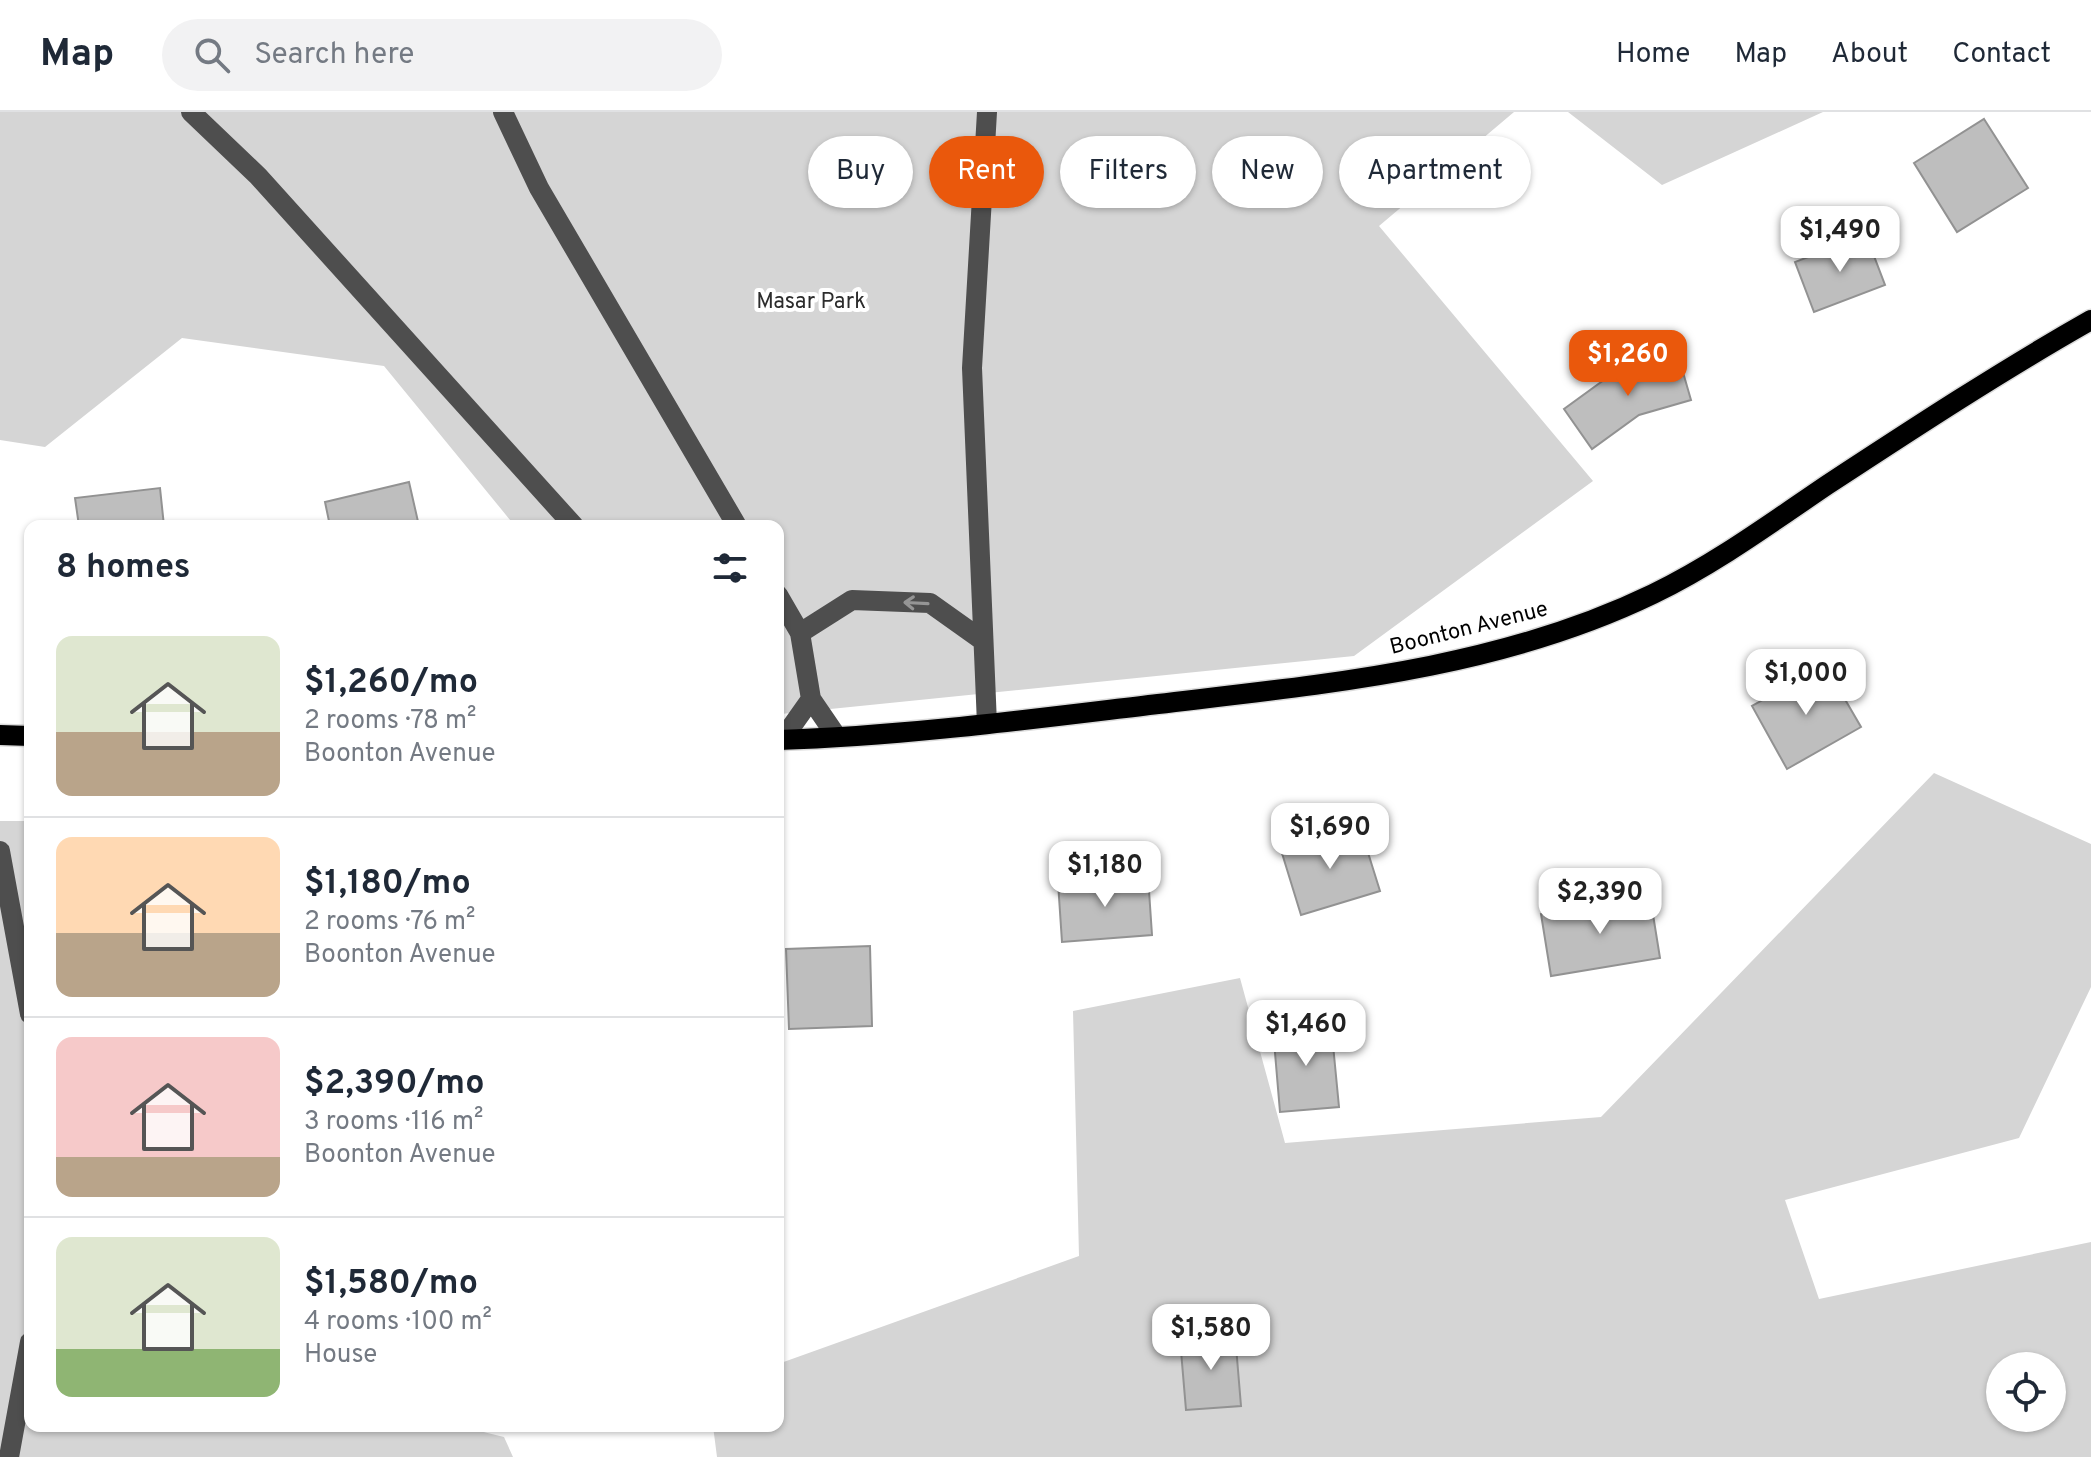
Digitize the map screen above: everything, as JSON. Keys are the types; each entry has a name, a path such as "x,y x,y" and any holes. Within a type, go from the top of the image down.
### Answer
{"main road":[{"name":"Boonton Avenue","path":"784,740 987,724 1367,679 1473,657 1578,625 1654,594 1725,553 1925,421 2091,320"},
{"path":"0,735 24,736"}],"lane":[{"path":"191,112 258,176 569,520"},
{"path":"503,112 539,188 733,520"},
{"path":"987,112 972,368 987,724"},
{"path":"800,633 852,600 930,603 982,640"},
{"path":"784,605 800,633 811,699 837,737"},
{"path":"784,735 811,699"},
{"path":"0,851 24,981"},
{"path":"9,1457 24,1375"}],"green space":[{"name":"Masar Park","path":"0,112 1514,112 1486,136 1339,136 1339,208 1400,208 1379,226 1593,481 1354,656 784,714 784,520 510,520 384,366 182,338 45,447 0,440"},
{"path":"1568,112 1823,112 1662,185"},
{"path":"1934,773 2091,844 2091,987 2019,1138 1785,1200 1819,1299 2091,1242 2091,1457 717,1457 714,1432 784,1432 784,1362 1079,1256 1073,1011 1240,978 1285,1143 1601,1117"},
{"path":"0,821 24,821 24,1432 484,1432 504,1437 513,1457 0,1457"}],"building":[{"path":"1984,119 2028,188 1957,232 1914,163"},
{"path":"1866,235 1885,285 1814,312 1795,262"},
{"path":"1678,355 1691,400 1639,415 1592,449 1564,409 1615,372"},
{"path":"409,482 418,520 329,520 325,502"},
{"path":"160,488 163,520 78,520 75,498"},
{"path":"1825,665 1861,727 1787,769 1752,706"},
{"path":"1360,827 1380,891 1301,915 1281,850"},
{"path":"1148,876 1152,935 1062,942 1058,882"},
{"path":"1650,896 1660,958 1551,976 1541,914"},
{"path":"870,946 872,1026 789,1029 786,949"},
{"path":"1331,1024 1339,1107 1280,1112 1273,1029"},
{"path":"1235,1334 1241,1406 1186,1410 1180,1339"}]}
